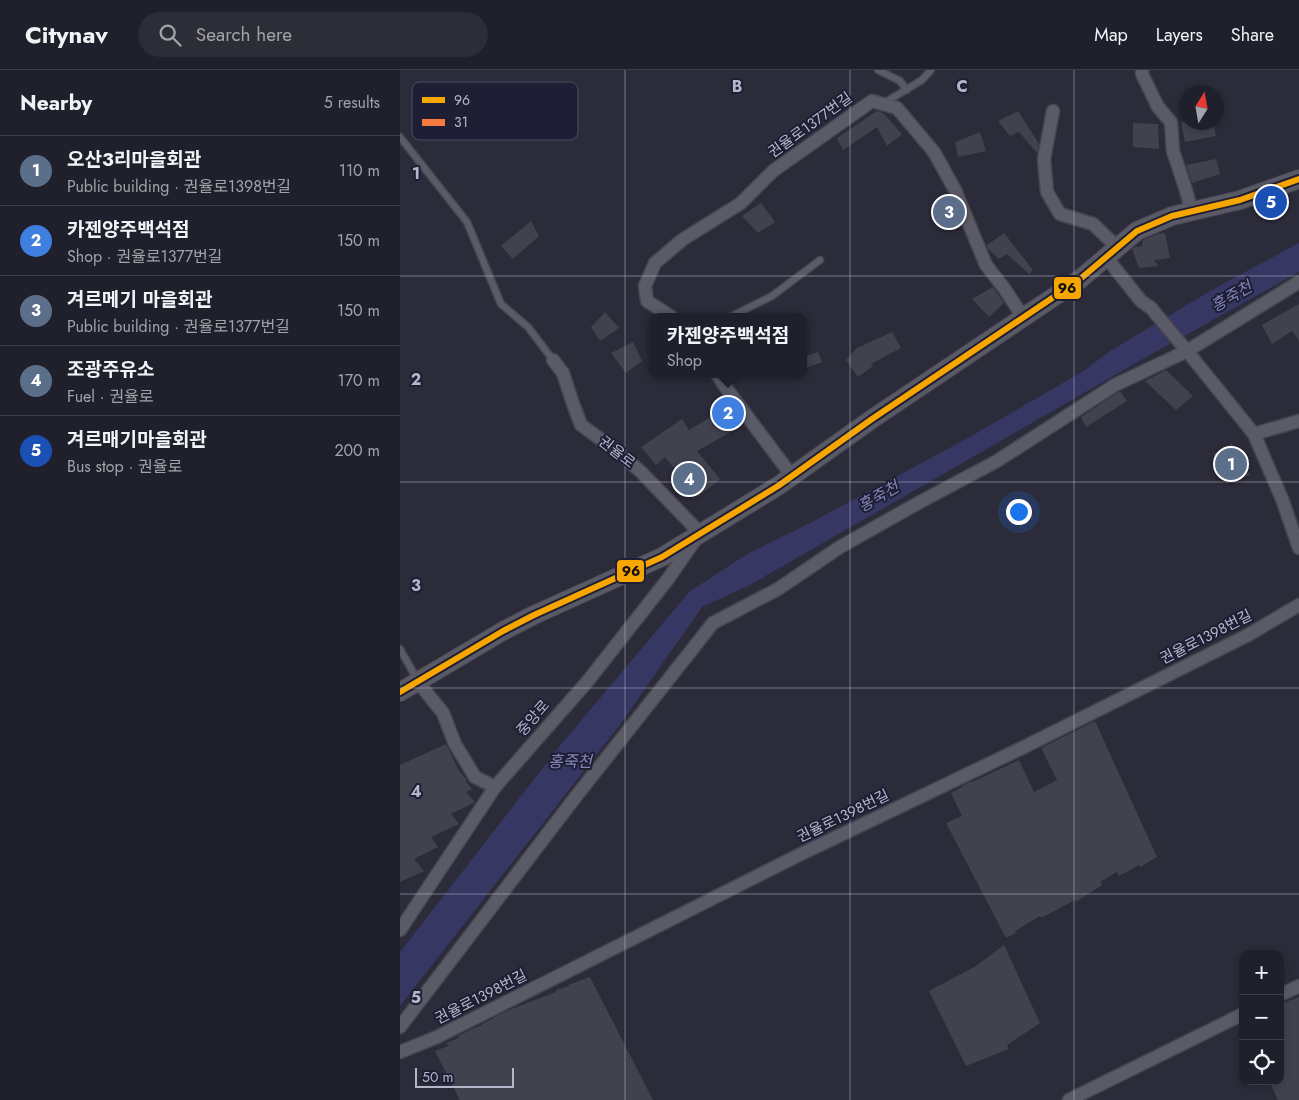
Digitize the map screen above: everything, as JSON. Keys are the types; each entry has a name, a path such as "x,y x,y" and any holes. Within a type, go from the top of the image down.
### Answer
{"main road":[{"path":"400,692 503,631 662,557 731,515 792,476 872,419 1079,280 1137,231 1172,216 1240,200 1299,179"}],"street":[{"path":"1142,70 1142,74 1158,108 1171,122 1173,151 1192,212"},
{"name":"권율로1377번길","path":"666,313 647,301 645,286 655,263 682,240 740,203 773,172 872,101 883,104"},
{"path":"883,104 897,108 934,152 955,190 986,265 1023,317"},
{"path":"1053,111 1044,159 1047,192 1060,214 1093,224 1141,301 1151,308 1254,434 1282,499 1299,548"},
{"path":"400,1027 562,815 713,623 778,589 840,547 997,461 1115,385 1187,351 1299,282"},
{"name":"권율로","path":"553,360 563,373 581,425 642,472 700,534"},
{"path":"720,378 792,476"},
{"path":"1254,434 1299,421"},
{"name":"중앙로","path":"400,930 495,787 587,682 668,579 700,534"},
{"name":"권율로1398번길","path":"400,1052 437,1037 799,855 1248,636 1299,605"},
{"path":"418,682 442,713 455,744 474,777 495,787"},
{"path":"1284,993 1299,986"},
{"path":"1069,1100 1239,1016"}],"lane":[{"path":"878,70 900,81 907,90"},
{"path":"883,104 922,80 931,70"},
{"path":"400,137 467,222 501,304 528,327 553,360"},
{"path":"738,313 772,296 820,260"},
{"path":"400,650 418,682"}],"water":[{"name":"홍죽천","path":"1299,243 1299,272 1143,359 750,585 702,607 619,726 400,1006 400,952 559,747 689,592 747,554 812,522 966,439 1082,372 1110,351 1210,291"}],"building":[{"path":"877,111 883,113 902,134 887,146 877,127 843,150 837,138"},
{"path":"1018,111 1039,144 1037,153 1019,132 1010,136 998,121"},
{"path":"1133,123 1158,124 1159,149 1133,147"},
{"path":"1183,130 1215,130 1216,136 1185,142"},
{"path":"980,132 986,151 958,157 955,142"},
{"path":"1216,159 1220,174 1192,183 1186,165"},
{"path":"948,195 961,225 949,229 937,198"},
{"path":"761,203 775,222 758,233 742,216"},
{"path":"531,221 539,236 513,259 501,246"},
{"path":"1004,233 1033,270 1029,274 1007,254 999,259 988,249 987,245"},
{"path":"1165,233 1170,258 1154,260 1158,266 1139,268 1132,249 1142,246 1143,240"},
{"path":"993,287 1004,303 989,317 972,299"},
{"path":"1299,304 1299,341 1292,331 1272,344 1262,325"},
{"path":"605,312 619,328 600,341 591,327"},
{"path":"892,332 901,348 871,364 873,366 858,377 846,360 857,348"},
{"path":"633,342 642,361 626,373 611,353"},
{"path":"818,352 822,362 807,368 807,356"},
{"path":"1166,370 1193,396 1176,410 1145,381"},
{"path":"1120,391 1127,401 1086,427 1081,417"},
{"path":"729,406 743,425 697,451 720,479 698,497 665,457 656,465 641,447 682,419 689,430"},
{"path":"1232,443 1250,475 1229,482 1213,454"},
{"path":"1095,721 1157,857 1119,876 1117,872 1100,882 1102,885 1076,902 1075,900 1041,918 1040,916 1006,938 946,823 962,816 951,793 972,781 1019,760 1034,792 1057,780 1041,748"},
{"path":"446,744 459,771 472,789 466,792 475,802 451,814 459,824 431,837 438,847 414,859 424,871 400,882 400,765"},
{"path":"1004,945 1040,1023 1007,1045 1009,1049 966,1066 929,991 976,966"},
{"path":"590,977 653,1100 460,1100 435,1051 448,1046 446,1043 459,1038 458,1036 494,1017"},
{"path":"1299,997 1299,1100 1278,1100 1271,1085 1284,1085 1284,1003"}],"transit line":[{"name":"96","path":"400,692 503,631 534,615 662,557 778,486 872,419 1079,280 1137,231 1172,216 1240,200 1299,179"}],"place":[{"name":"겨르매기마을회관","path":"1271,202"},
{"name":"겨르메기 마을회관","path":"949,212"},
{"name":"카젠양주백석점","path":"728,413"},
{"name":"오산3리마을회관","path":"1231,464"},
{"name":"조광주유소","path":"689,479"}]}
